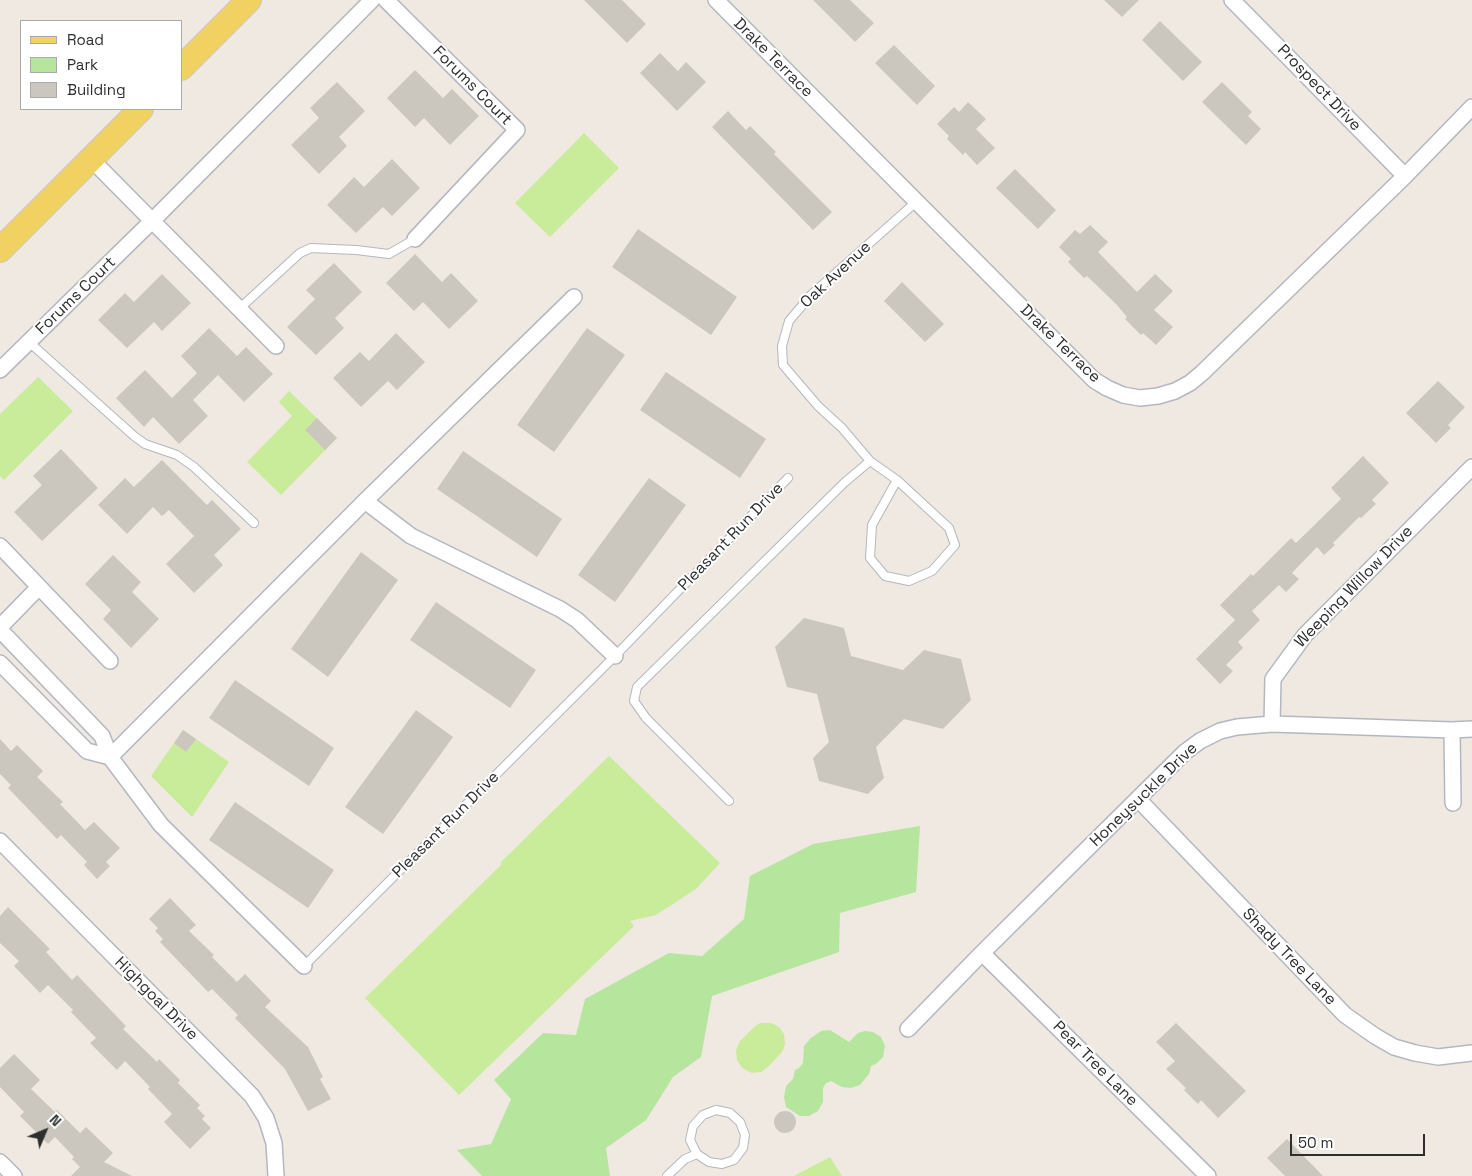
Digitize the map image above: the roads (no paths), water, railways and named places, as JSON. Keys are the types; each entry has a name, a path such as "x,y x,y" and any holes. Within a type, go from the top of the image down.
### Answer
{"main road":[{"path":"182,67 249,0"},
{"path":"0,250 139,110"}],"street":[{"name":"Forums Court","path":"0,370 152,221 372,0"},
{"name":"Forums Court","path":"386,0 517,130 416,239"},
{"name":"Drake Terrace","path":"716,0 1094,380 1123,395 1140,398 1158,396 1175,391 1190,383 1202,373 1405,176 1472,108"},
{"name":"Prospect Drive","path":"1232,0 1405,176"},
{"path":"91,159 276,346"},
{"path":"0,663 87,751 110,756 365,500 574,297"},
{"name":"Weeping Willow Drive","path":"1272,724 1273,679 1304,635 1472,467"},
{"path":"365,500 411,536 560,609 577,620 615,656"},
{"path":"0,546 110,661"},
{"path":"0,628 40,587"},
{"name":"Pleasant Run Drive","path":"0,628 102,736 110,756 161,825 304,966"},
{"name":"Honeysuckle Drive","path":"908,1029 982,952 1186,752 1200,741 1220,731 1237,727 1272,724 1452,730 1472,728"},
{"path":"1452,730 1453,803"},
{"name":"Shady Tree Lane","path":"1138,799 1345,1015 1394,1047 1438,1057 1472,1053"},
{"name":"Highgoal Drive","path":"0,841 252,1096 266,1118 274,1143 276,1176"},
{"name":"Pear Tree Lane","path":"982,952 1208,1176"},
{"path":"0,1162 14,1176"}],"lane":[{"name":"Oak Avenue","path":"870,461 842,428 818,406 783,365 782,346 789,321 811,295 916,202"},
{"path":"239,309 300,253 311,248 389,254 416,239"},
{"path":"29,342 134,436 145,444 177,455 189,463 254,523"},
{"path":"729,801 646,718 634,701 637,687 844,483 870,461 897,480 948,528 954,545 932,571 909,581 885,576 870,558 872,525 897,480"},
{"name":"Pleasant Run Drive","path":"304,966 615,656 788,478"},
{"path":"716,1110 730,1113 740,1122 745,1135 743,1148 734,1160 722,1164 715,1163 709,1162 697,1154 690,1140 693,1126 703,1115 716,1110"},
{"path":"667,1176 685,1159 697,1154"}]}
